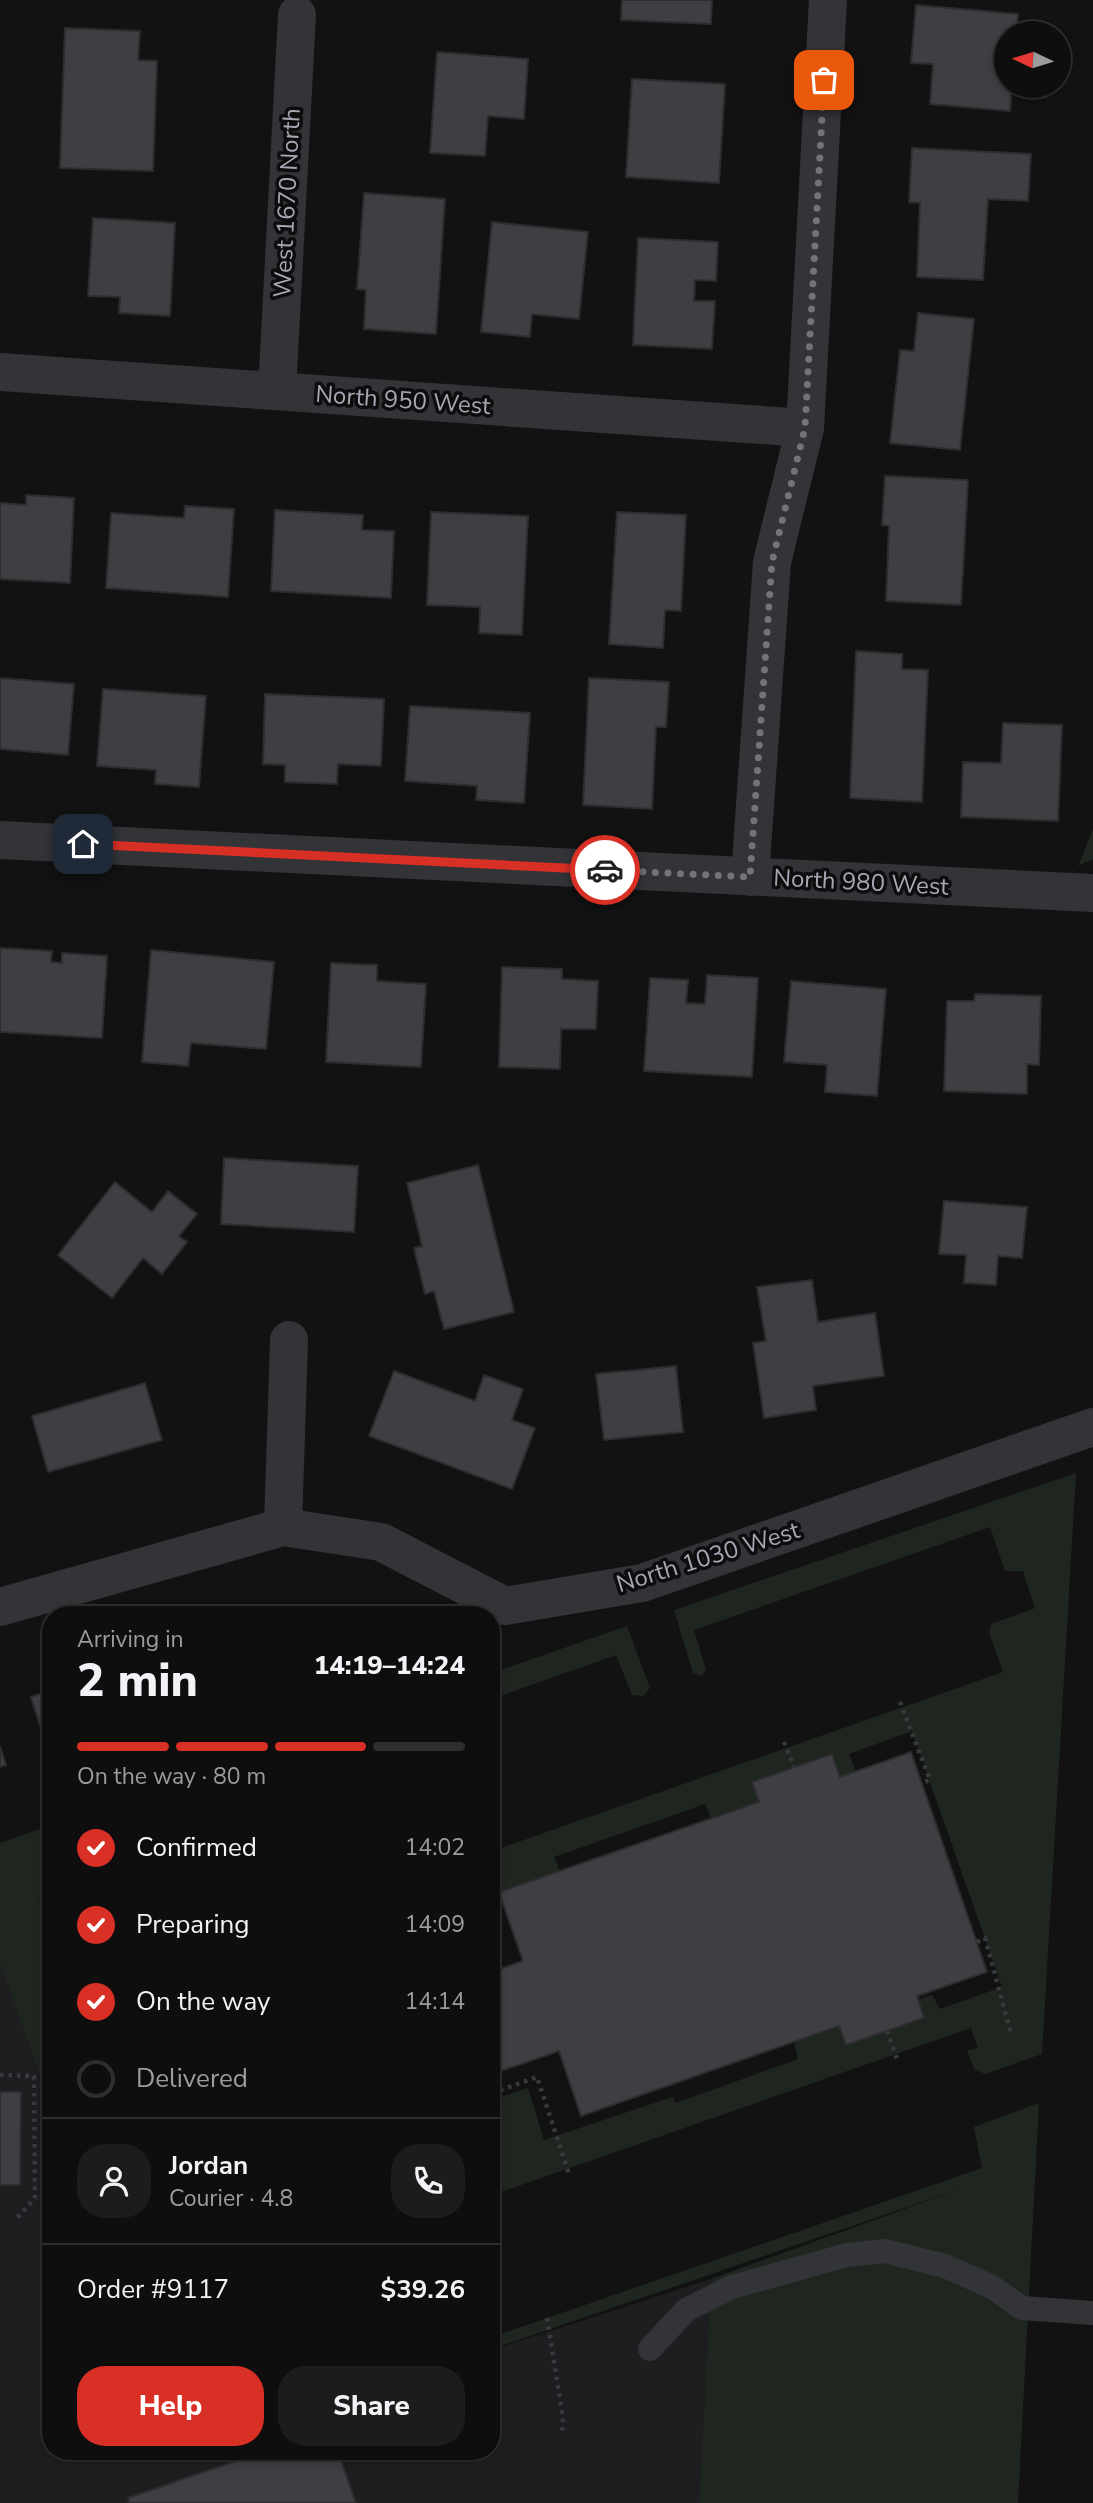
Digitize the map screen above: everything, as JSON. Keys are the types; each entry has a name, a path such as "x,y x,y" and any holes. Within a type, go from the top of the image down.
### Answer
{"street":[{"path":"750,877 772,562 805,428 828,0"},
{"name":"West 1670 North","path":"277,391 297,15"},
{"name":"North 950 West","path":"0,372 805,428"},
{"name":"North 980 West","path":"0,840 1093,893"},
{"path":"283,1527 289,1340"},
{"name":"North 1030 West","path":"0,1607 283,1527 381,1542 505,1606 642,1583 1093,1427"}],"lane":[{"path":"650,2349 686,2310 732,2287 847,2255 885,2251 945,2266 992,2287 1022,2308 1093,2313"}],"path":[{"path":"900,1702 930,1780 922,1783"},
{"path":"784,1742 794,1768"},
{"path":"977,1942 985,1938 1012,2034"},
{"path":"887,2031 897,2059"},
{"path":"0,2075 34,2076 35,2198 17,2218"},
{"path":"500,2090 537,2077 569,2174"},
{"path":"547,2318 563,2418 562,2434"}],"shaded area":[{"path":"1093,829 1093,859 1078,866"},
{"path":"1076,1473 1042,2054 985,2074 975,2070 967,2051 978,2048 971,2028 500,2192 500,2097 528,2088 544,2140 672,2097 676,2103 798,2059 794,2042 932,1995 940,2009 1002,1987 912,1731 849,1754 856,1772 840,1777 831,1754 752,1782 759,1802 713,1822 705,1804 554,1857 560,1871 500,1891 500,1848 1003,1672 989,1632 991,1624 1035,1608 1023,1571 1005,1571 990,1527 694,1630 706,1670 701,1676 693,1673 674,1610"},
{"path":"627,1626 650,1688 643,1696 632,1695 616,1655 500,1696 500,1670"},
{"path":"42,1828 42,1895 39,1896 42,1904 42,2080 0,1963 0,1843"},
{"path":"0,1962 42,2075 42,2460 500,2460 500,2347 711,2279 699,2503 0,2503"},
{"path":"1039,2103 1018,2503 699,2503 711,2279 963,2188 500,2346 500,2334 982,2168 974,2127"}],"building":[{"path":"622,0 712,0 711,24 621,20"},
{"path":"916,5 1018,14 1017,21 994,21 994,98 1011,98 1010,111 930,104 933,64 911,63"},
{"path":"65,28 140,31 138,60 157,61 153,171 60,168"},
{"path":"437,52 528,59 524,119 488,116 485,156 430,153"},
{"path":"632,79 725,84 719,183 626,177"},
{"path":"912,148 1031,154 1028,201 988,199 983,280 917,277 920,203 909,202"},
{"path":"364,193 445,199 436,334 364,329 366,290 357,289"},
{"path":"93,218 175,223 170,316 119,313 120,297 88,296"},
{"path":"492,222 588,232 579,319 532,314 530,337 481,332"},
{"path":"638,238 718,242 716,281 695,280 694,301 715,301 712,349 633,345"},
{"path":"918,313 974,319 960,450 890,443 900,350 914,351"},
{"path":"885,476 968,480 961,605 886,601 889,526 882,525"},
{"path":"26,495 74,498 70,583 0,579 0,503 26,505"},
{"path":"185,506 234,509 228,597 106,588 111,513 184,518"},
{"path":"275,510 363,515 362,530 394,531 391,598 271,591"},
{"path":"431,512 528,516 522,635 479,633 480,607 427,605"},
{"path":"617,512 686,515 681,611 665,610 663,648 609,644"},
{"path":"856,651 902,654 902,669 928,670 922,802 850,798"},
{"path":"0,678 74,684 68,755 0,749"},
{"path":"589,678 669,682 666,727 656,727 652,809 583,805"},
{"path":"103,689 206,696 199,787 155,784 156,770 97,766"},
{"path":"265,694 384,699 381,766 338,764 337,784 285,782 285,765 263,764"},
{"path":"410,706 530,713 524,803 476,800 477,786 405,781"},
{"path":"1003,723 1062,725 1058,821 961,817 963,762 1001,763"},
{"path":"0,948 52,951 51,962 62,963 62,953 107,956 102,1038 0,1032"},
{"path":"151,950 274,962 266,1049 191,1043 188,1066 142,1062"},
{"path":"331,963 377,965 377,981 426,984 421,1067 326,1062"},
{"path":"502,967 562,969 562,979 598,981 596,1029 561,1029 560,1069 499,1067"},
{"path":"707,975 758,978 752,1077 644,1071 650,978 688,980 686,1003 705,1004"},
{"path":"791,981 886,989 877,1096 825,1092 827,1065 784,1062"},
{"path":"975,994 1041,996 1039,1065 1027,1064 1027,1094 944,1091 947,1001 974,1001"},
{"path":"224,1158 358,1166 354,1232 221,1224"},
{"path":"478,1165 514,1312 444,1329 434,1291 425,1294 414,1248 422,1246 407,1183"},
{"path":"115,1182 152,1212 168,1191 197,1214 179,1236 187,1242 162,1274 143,1258 112,1298 58,1255"},
{"path":"944,1201 1027,1207 1022,1258 998,1256 996,1285 964,1283 966,1255 939,1254"},
{"path":"812,1280 818,1322 875,1313 884,1376 813,1386 816,1410 764,1418 753,1343 766,1341 757,1287"},
{"path":"676,1366 683,1432 604,1440 596,1374"},
{"path":"394,1371 475,1401 484,1375 523,1389 512,1420 535,1428 512,1489 369,1436"},
{"path":"145,1383 162,1440 48,1472 32,1416"},
{"path":"42,1693 42,1732 31,1697"},
{"path":"0,1746 6,1765 0,1767"},
{"path":"911,1752 987,1972 917,1996 924,2018 846,2045 839,2026 581,2116 559,2051 500,2071 500,1969 523,1961 500,1892 759,1802 752,1782 832,1754 840,1777"},
{"path":"0,2092 21,2092 20,2185 0,2185"},
{"path":"239,2460 341,2460 356,2503 129,2503 128,2498"}],"way so far":[{"path":"605,870 750,877 772,562 805,428 824,80"}],"route":[{"path":"83,844 605,870"}]}
